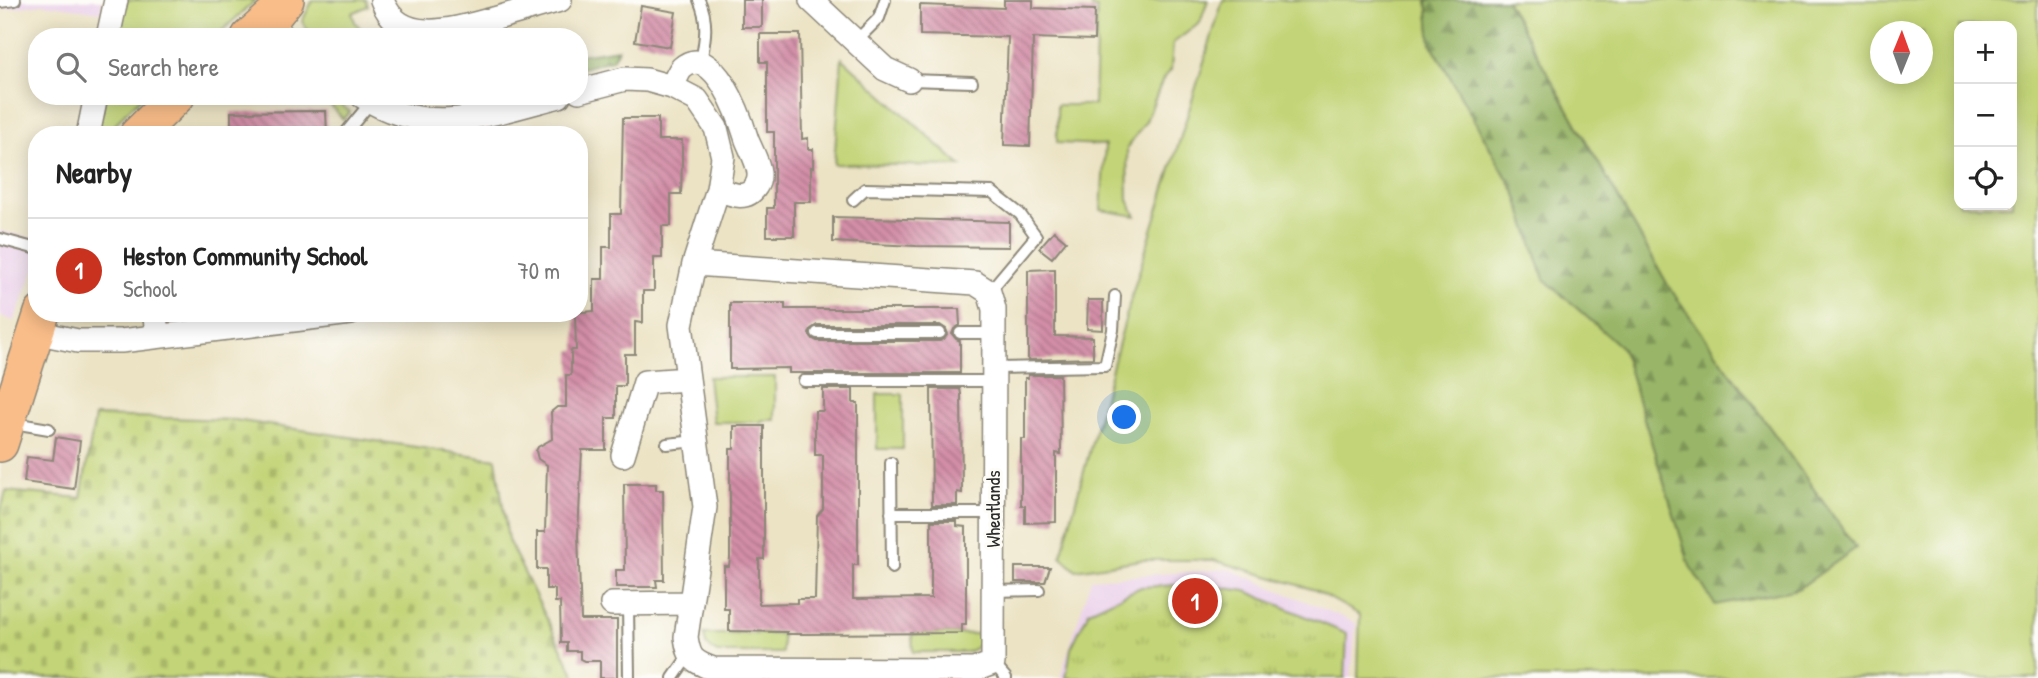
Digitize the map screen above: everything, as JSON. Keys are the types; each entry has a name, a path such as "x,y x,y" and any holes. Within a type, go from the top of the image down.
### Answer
{"main road":[{"path":"146,126 168,105"},
{"path":"5,417 38,323"}],"street":[{"path":"382,0 395,21 410,28"},
{"path":"478,28 559,0"},
{"path":"811,0 885,69 909,80"},
{"path":"109,28 113,1"},
{"path":"672,87 681,68 693,62 701,62 710,66 719,77 740,117 759,175 756,186 748,195 737,197 718,189"},
{"path":"588,89 625,79 648,79 672,87 697,100 716,128 723,157 718,189 694,264 681,324 705,507 686,637 689,655"},
{"path":"90,126 94,105"},
{"path":"377,105 388,112 431,121 485,105"},
{"path":"694,264 975,283 989,292"},
{"name":"Wheatlands","path":"689,655 699,664 713,669 1000,670 993,591 994,309 989,292"},
{"path":"156,322 158,336"},
{"path":"38,323 78,341 121,341 275,322"},
{"path":"623,455 645,382 688,379"},
{"path":"620,604 691,603"}],"lane":[{"path":"0,2 15,0"},
{"path":"699,0 705,12 706,32 701,62"},
{"path":"856,41 878,18 885,0"},
{"path":"909,80 972,82"},
{"path":"350,126 363,105"},
{"path":"853,200 865,190 992,192 1020,214 1035,236 989,292"},
{"path":"0,239 28,246"},
{"path":"804,381 994,374 1105,366 1113,330 1115,296"},
{"path":"817,333 940,332"},
{"path":"960,332 994,332"},
{"path":"5,417 49,429"},
{"path":"667,444 696,441"},
{"path":"891,463 892,568"},
{"path":"891,513 993,513"},
{"path":"993,591 1039,590"},
{"path":"620,604 629,678"},
{"path":"673,678 689,655"}],"shaded area":[{"path":"0,0 102,0 101,12 43,4 0,10"},
{"path":"0,231 28,237 28,285 14,321 0,316"},
{"path":"1229,569 1356,623 1351,678 1060,678 1091,579"}],"green space":[{"path":"122,0 256,0 225,28 117,28"},
{"path":"313,0 366,0 368,6 352,13 360,28 306,28 302,21"},
{"path":"1092,0 1208,0 1200,23 1173,43 1171,70 1163,79 1146,121 1127,148 1128,200 1136,216 1101,210 1105,145 1057,143 1057,105 1094,105 1097,8 1092,8"},
{"path":"1223,0 1427,0 1431,43 1516,194 1544,279 1622,348 1690,566 1856,548 1669,287 1506,0 2038,0 2038,678 1358,678 1360,615 1315,590 1214,560 1141,560 1076,570 1061,556 1131,298"},
{"path":"1427,0 1506,0 1669,287 1856,548 1798,589 1715,605 1690,566 1622,348 1544,279 1516,194 1431,43"},
{"path":"618,49 612,60 588,67 588,54"},
{"path":"842,58 961,166 834,164"},
{"path":"102,105 134,105 114,126 99,126"},
{"path":"330,105 341,105 350,112 343,119"},
{"path":"708,377 775,377 775,420 713,422"},
{"path":"877,394 903,394 903,449 877,449"},
{"path":"95,416 235,420 496,459 508,540 576,678 0,678 0,514 6,491 81,498"},
{"path":"1197,584 1246,591 1347,634 1345,678 1066,678 1071,648 1089,611 1141,587"},
{"path":"912,633 980,634 977,646 967,652 913,652"},
{"path":"704,634 782,634 782,653 717,653 706,645"}],"building":[{"path":"742,0 762,0 762,27 742,27"},
{"path":"1004,0 1033,0 1033,8 1095,10 1094,40 1033,38 1030,146 1004,145 1008,37 920,35 920,5 1004,8"},
{"path":"641,6 676,12 670,47 635,41"},
{"path":"760,34 800,34 802,139 808,138 808,149 813,149 813,167 811,202 794,202 794,236 767,236 767,208 774,208 774,132 767,132 767,62 760,62"},
{"path":"326,111 327,126 231,126 231,112"},
{"path":"623,118 658,118 658,140 682,140 681,194 671,194 671,226 662,226 662,258 654,258 654,291 643,291 643,323 635,322 635,354 625,354 625,386 616,386 616,418 606,418 606,450 582,450 578,535 581,620 617,620 617,678 600,678 600,661 584,661 580,659 580,651 567,651 567,643 561,643 560,602 555,602 555,589 546,589 546,569 537,569 537,532 545,532 547,465 538,459 536,451 552,439 551,412 557,407 566,407 566,375 571,375 571,350 576,350 575,322 588,322 588,312 594,311 594,279 603,279 603,247 611,247 611,214 621,214"},
{"path":"833,217 1009,222 1009,247 833,242"},
{"path":"1054,231 1066,241 1052,258 1039,248"},
{"path":"1055,269 1055,336 1093,337 1093,358 1028,360 1028,270"},
{"path":"1088,300 1103,300 1103,330 1087,329"},
{"path":"730,303 785,303 785,309 959,309 960,325 952,334 960,341 960,373 789,373 789,368 730,369","holes":["817,325 940,325 948,334 940,341 817,341 809,334"]},
{"path":"1028,375 1060,375 1061,454 1056,453 1056,522 1025,523 1025,506 1021,506 1021,439 1025,439 1025,378 1028,378"},
{"path":"823,389 853,389 853,403 858,403 858,565 853,565 853,599 931,598 931,521 957,521 957,526 966,527 966,624 962,624 962,633 787,634 729,631 729,609 724,609 724,566 729,566 730,558 730,449 734,449 734,426 764,426 764,559 759,559 759,604 797,603 797,599 815,599 817,516 823,509 823,455 815,455 815,411 823,411"},
{"path":"931,389 960,389 962,493 957,492 957,505 932,505"},
{"path":"56,437 80,441 74,489 24,482 27,457 53,460"},
{"path":"624,484 656,484 656,490 663,490 664,580 656,580 657,587 616,587 616,570 625,570"},
{"path":"1015,567 1050,567 1045,582 1015,582"}],"place":[{"name":"Heston Community School","path":"1195,601"}]}
